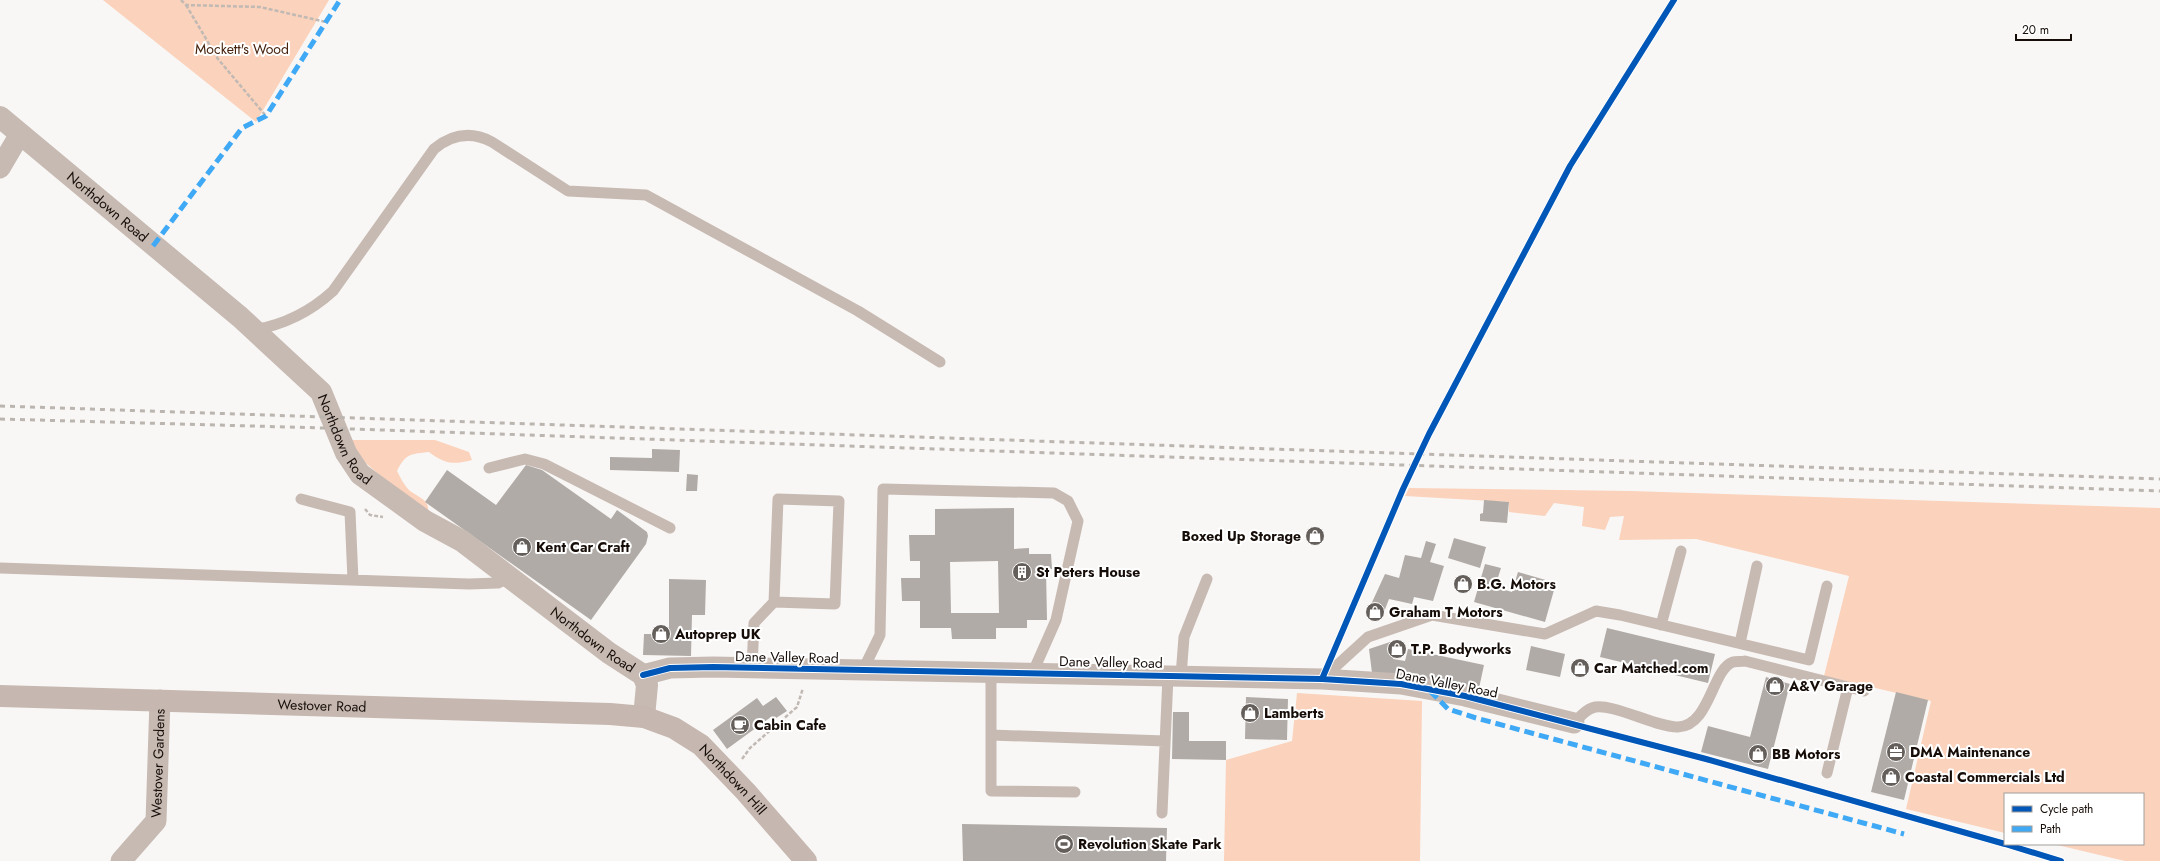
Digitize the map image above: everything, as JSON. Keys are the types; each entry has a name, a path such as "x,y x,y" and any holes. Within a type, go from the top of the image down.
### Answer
{"main road":[{"name":"Westover Road","path":"0,696 610,714 644,717"},
{"name":"Northdown Hill","path":"644,717 674,728 701,745 731,776 806,861"}],"street":[{"name":"Northdown Road","path":"0,117 253,330 321,392 346,454 360,474 425,521 462,541 510,576 609,653 643,675 647,685 644,717"},
{"path":"0,168 20,134"},
{"name":"Dane Valley Road","path":"643,675 670,668 752,668 991,671 1322,679 1401,684 1465,696 1574,724"},
{"name":"Westover Gardens","path":"121,861 156,821 160,700"}],"lane":[{"path":"253,330 296,318 333,291 434,149 449,139 466,135 484,138 492,142 568,191 646,195 858,311 940,362"},
{"path":"489,468 525,459 544,464 670,528"},
{"path":"863,670 880,635 883,489 1054,493 1068,501 1078,521 1056,620 1033,672"},
{"path":"301,499 350,512 354,580"},
{"path":"752,668 754,623 774,602 778,499 838,501 835,604 774,602"},
{"path":"1662,625 1681,551"},
{"path":"1740,643 1758,566"},
{"path":"0,568 469,584 498,583 510,576"},
{"path":"1162,813 1165,741 1175,676 1184,637 1207,580"},
{"path":"1322,679 1368,637 1432,615 1544,634 1596,611 1810,660 1827,586"},
{"path":"1574,724 1584,713 1597,707 1666,725 1678,727 1688,724 1704,708 1724,670 1732,662 1745,662 1864,691"},
{"path":"991,671 991,791 1075,792"},
{"path":"1827,773 1848,687"},
{"path":"991,735 1165,741"}],"path":[{"path":"181,0 186,5 218,59 266,116"},
{"path":"186,5 260,7 326,22"},
{"path":"731,776 750,748 797,707 797,701 811,669"}],"green space":[{"name":"Mockett's Wood","path":"103,0 329,0 256,122"},
{"path":"351,440 435,440 469,452 472,460 454,463 440,459 429,452 413,454 403,461 397,471 409,490 425,501 428,512 418,508 361,459"},
{"path":"1409,488 1631,491 2160,508 2160,861 2125,861 2057,845 2144,845 2144,793 2004,793 2004,833 1906,809 1931,701 1824,676 1849,576 1696,539 1619,540 1624,516 1610,517 1605,530 1582,526 1584,507 1554,503 1545,516 1509,512 1509,502 1405,496"},
{"path":"1297,693 1422,701 1420,861 1224,861 1226,760 1292,741"}],"building":[{"path":"652,449 680,450 679,472 610,470 610,457 652,458"},
{"path":"526,465 542,470 611,519 617,510 647,532 648,536 646,544 591,620 425,502 447,470 496,505"},
{"path":"687,474 698,475 697,491 686,491"},
{"path":"1484,500 1509,502 1507,523 1480,521 1480,514 1483,513"},
{"name":"St Peters House","path":"1014,508 1014,549 1029,548 1029,554 1051,554 1052,569 1046,570 1047,620 1027,620 1027,628 996,628 996,639 952,639 951,628 920,628 920,601 902,601 901,578 920,578 920,561 910,561 909,535 935,535 935,509","holes":["998,561 999,613 951,613 950,562"]},
{"path":"1454,538 1486,547 1480,568 1448,558"},
{"path":"1426,541 1436,544 1430,562 1444,566 1433,601 1414,597 1412,604 1389,599 1382,617 1368,611 1385,574 1399,578 1405,555 1421,558"},
{"path":"1485,564 1501,568 1495,587 1512,592 1518,572 1556,583 1545,622 1474,602"},
{"path":"669,579 706,580 705,615 692,615 691,656 643,655 644,634 669,634"},
{"path":"1607,628 1715,654 1708,683 1600,657"},
{"path":"1396,640 1393,659 1405,661 1408,649 1484,665 1478,693 1372,673 1369,649"},
{"path":"1531,646 1565,654 1560,677 1526,670"},
{"path":"1766,677 1790,684 1768,769 1701,752 1708,726 1750,737"},
{"path":"1896,692 1928,700 1904,800 1871,792"},
{"name":"Cabin Cafe","path":"776,697 787,711 773,720 771,717 727,749 713,730 757,698 763,706"},
{"path":"1246,697 1288,699 1287,740 1245,739"},
{"path":"1173,712 1189,712 1189,741 1226,741 1226,760 1172,759"},
{"name":"Revolution Skate Park","path":"962,824 1167,828 1166,861 963,861"}],"railway":[{"path":"0,406 2160,479"},
{"path":"0,419 324,428 2160,491"}],"marked path":[{"path":"153,246 242,128 266,116 340,0"},
{"path":"1430,691 1448,709 1476,718 1904,834"}],"cycle path":[{"path":"1322,679 1403,489 1429,434 1570,166 1674,0"},
{"path":"643,675 670,668 713,667 1322,679 1401,684 1465,696 1706,759 2004,844"},
{"path":"2008,845 2061,861"}],"place":[{"name":"Boxed Up Storage","path":"1315,536"},
{"name":"Kent Car Craft","path":"522,547"},
{"name":"St Peters House","path":"1022,572"},
{"name":"B.G. Motors","path":"1463,584"},
{"name":"Graham T Motors","path":"1375,612"},
{"name":"Autoprep UK","path":"661,634"},
{"name":"T.P. Bodyworks","path":"1397,649"},
{"name":"Car Matched.com","path":"1580,668"},
{"name":"A&V Garage","path":"1775,686"},
{"name":"Lamberts","path":"1250,713"},
{"name":"Cabin Cafe","path":"740,725"},
{"name":"DMA Maintenance","path":"1896,752"},
{"name":"BB Motors","path":"1758,754"},
{"name":"Coastal Commercials Ltd","path":"1891,777"},
{"name":"Revolution Skate Park","path":"1064,844"}]}
